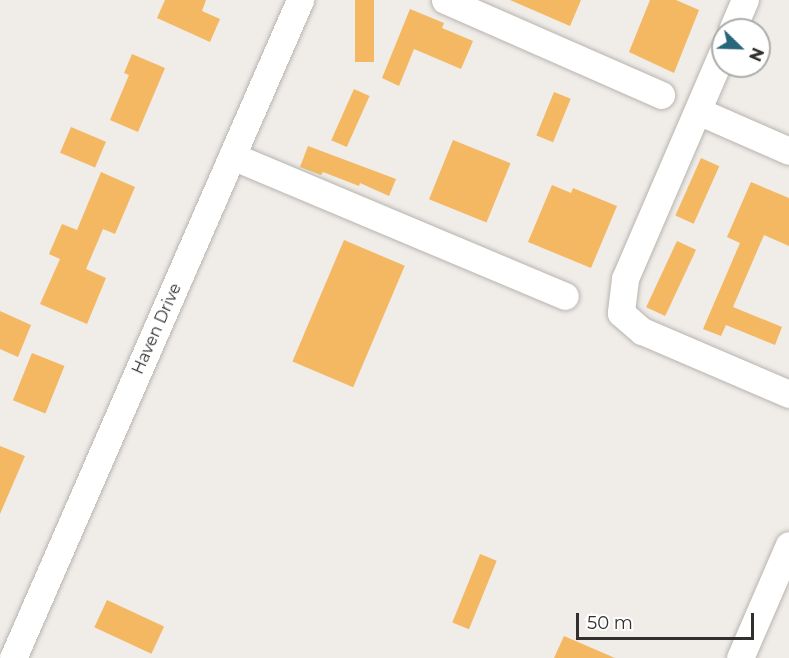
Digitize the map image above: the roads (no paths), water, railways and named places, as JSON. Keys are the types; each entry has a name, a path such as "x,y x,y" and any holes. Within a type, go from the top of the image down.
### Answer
{"street":[{"name":"Haven Drive","path":"13,658 300,0"},
{"path":"445,0 662,95"},
{"path":"737,18 745,0"},
{"path":"712,78 625,279 621,313 642,331 789,394"},
{"path":"698,111 789,151"},
{"path":"232,156 565,296"},
{"path":"740,658 789,545"}]}
